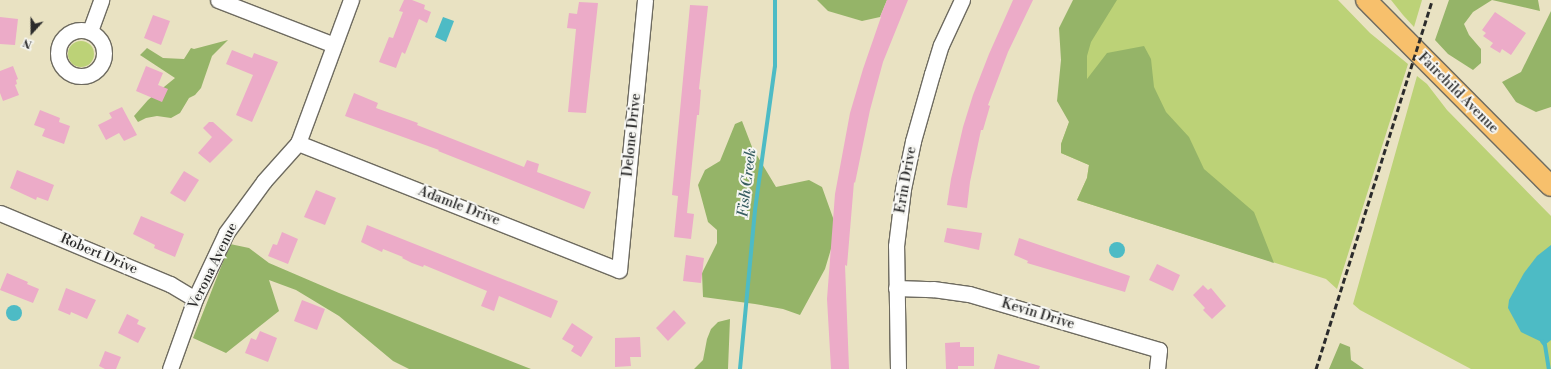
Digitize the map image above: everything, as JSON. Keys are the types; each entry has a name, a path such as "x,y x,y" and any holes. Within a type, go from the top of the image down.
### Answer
{"main road":[{"name":"Fairchild Avenue","path":"1366,0 1551,186"}],"street":[{"path":"90,31 101,0"},
{"path":"218,0 334,45"},
{"name":"Verona Avenue","path":"170,369 196,299 226,233 264,181 298,143 351,0"},
{"name":"Delone Drive","path":"619,270 645,0"},
{"name":"Erin Drive","path":"898,369 896,246 902,190 913,141 941,45 962,0"},
{"name":"Adamle Drive","path":"298,143 619,270"},
{"name":"Robert Drive","path":"0,213 170,284 196,299"},
{"name":"Kevin Drive","path":"896,288 933,289 969,294 1159,350 1157,369"}],"green space":[{"path":"817,0 887,0 880,17 862,21 828,11"},
{"path":"1073,0 1117,0 1091,42 1087,56 1087,79 1107,53 1144,46 1151,59 1154,87 1166,112 1189,137 1204,169 1254,212 1274,263 1077,200 1087,178 1089,165 1061,153 1061,144 1069,122 1057,101 1061,60 1059,28"},
{"path":"1093,0 1338,0 1370,33 1408,64 1337,289 1326,279 1077,200 1087,178 1089,165 1061,153 1061,144 1081,90"},
{"path":"1391,0 1422,0 1414,27 1403,15"},
{"path":"1449,0 1492,0 1473,12 1464,24 1469,35 1481,49 1481,63 1473,70 1448,54 1435,40"},
{"path":"1492,0 1538,0 1540,11"},
{"path":"1551,11 1551,107 1536,112 1516,102 1502,82 1521,72"},
{"path":"228,40 212,56 201,88 195,95 189,98 180,113 171,118 157,116 146,118 138,122 134,116 148,100 175,78 140,55 147,48 163,58 184,59 191,48 194,49"},
{"path":"81,41 90,45 94,54 90,63 81,67 72,63 68,54 72,45"},
{"path":"1417,76 1427,84 1447,110 1551,216 1551,369 1471,369 1360,310 1353,304"},
{"path":"742,121 752,147 776,187 809,180 822,187 837,229 825,269 800,315 783,309 703,297 702,273 717,243 717,230 708,222 698,185 705,170 720,161 735,124"},
{"path":"230,244 249,248 269,263 339,293 531,369 409,369 393,361 339,316 296,290 269,280 279,311 226,353 193,338"},
{"path":"730,319 728,369 694,369 703,360 707,339 711,329 718,322"},
{"path":"1340,343 1350,347 1351,360 1364,369 1329,369"}],"water":[{"path":"443,17 454,21 446,42 435,37"},
{"path":"1117,242 1124,247 1125,250 1120,257 1117,258 1110,253 1109,250 1114,243"},
{"path":"1551,245 1551,340 1546,344 1521,332 1508,308 1509,300 1524,273 1537,256"},
{"path":"14,305 21,310 22,313 17,320 14,321 7,316 6,313 11,306"}],"building":[{"path":"404,0 412,0 425,5 424,9 431,12 427,23 419,19 405,54 402,52 396,68 379,62 389,37 393,38 403,12 399,11"},
{"path":"887,0 908,0 883,62 870,110 855,183 854,182 847,266 845,265 849,369 831,369 827,299 835,194 850,113 880,17"},
{"path":"1013,0 1033,0 1008,52 988,105 990,106 983,130 981,130 970,182 967,208 947,205 951,179 963,127 973,95"},
{"path":"579,2 598,3 586,113 568,112 576,29 567,28 569,13 577,14"},
{"path":"690,5 708,6 699,89 701,90 699,115 697,115 687,213 694,214 691,239 674,237 678,196 672,195"},
{"path":"1495,12 1526,33 1511,55 1502,49 1500,53 1490,47 1493,43 1483,36 1486,33 1482,30"},
{"path":"153,15 170,21 161,45 144,38"},
{"path":"0,17 18,19 15,45 0,44"},
{"path":"232,50 252,58 254,53 278,62 252,122 236,115 253,75 226,64"},
{"path":"13,66 18,79 16,80 17,84 15,85 19,95 3,101 0,93 0,71"},
{"path":"146,66 163,73 158,85 168,89 162,102 136,91"},
{"path":"354,93 378,103 376,108 418,123 417,125 524,167 527,160 539,164 537,172 591,192 584,209 438,151 439,150 345,116"},
{"path":"122,107 137,135 124,141 119,133 106,140 98,125 112,118 109,113"},
{"path":"40,110 60,118 59,122 70,126 64,144 42,136 45,129 34,125"},
{"path":"209,122 213,122 233,140 210,163 198,153 212,137 203,128"},
{"path":"17,170 54,185 48,201 37,197 36,200 10,188"},
{"path":"184,171 199,180 185,202 170,193"},
{"path":"316,190 336,198 325,225 304,217"},
{"path":"141,216 184,234 175,257 154,248 155,245 133,234"},
{"path":"367,225 558,301 551,318 499,296 494,311 481,306 487,291 424,265 423,267 412,263 402,258 403,257 383,249 382,252 361,242"},
{"path":"947,228 982,233 979,250 944,242"},
{"path":"282,232 298,239 288,264 268,256 273,244 277,245"},
{"path":"1019,238 1130,276 1125,292 1027,263 1028,261 1014,255"},
{"path":"686,255 704,258 701,283 683,281"},
{"path":"1157,264 1180,275 1173,291 1149,280"},
{"path":"7,273 28,282 27,284 39,289 33,303 0,290"},
{"path":"1203,285 1208,290 1211,288 1226,306 1212,319 1203,310 1205,308 1193,295"},
{"path":"66,288 96,300 87,319 71,312 70,315 58,310"},
{"path":"302,300 325,309 317,330 294,321"},
{"path":"674,310 686,323 668,341 656,328"},
{"path":"127,314 139,320 137,324 146,328 138,343 118,333"},
{"path":"572,323 593,337 581,357 571,351 574,346 562,339"},
{"path":"260,331 277,338 268,362 245,353 251,338 256,340"},
{"path":"640,337 641,357 630,357 631,366 615,367 615,338"},
{"path":"960,342 960,347 974,347 974,366 958,366 958,369 946,369 945,343"},
{"path":"105,351 121,357 116,369 105,369 99,366"},
{"path":"998,354 1040,366 1039,369 994,369"}],"waterway":[{"name":"Fish Creek","path":"740,369 755,210 775,66 775,0"},
{"path":"1542,341 1545,345 1549,369"}],"railway":[{"path":"1316,369 1432,0"}]}
